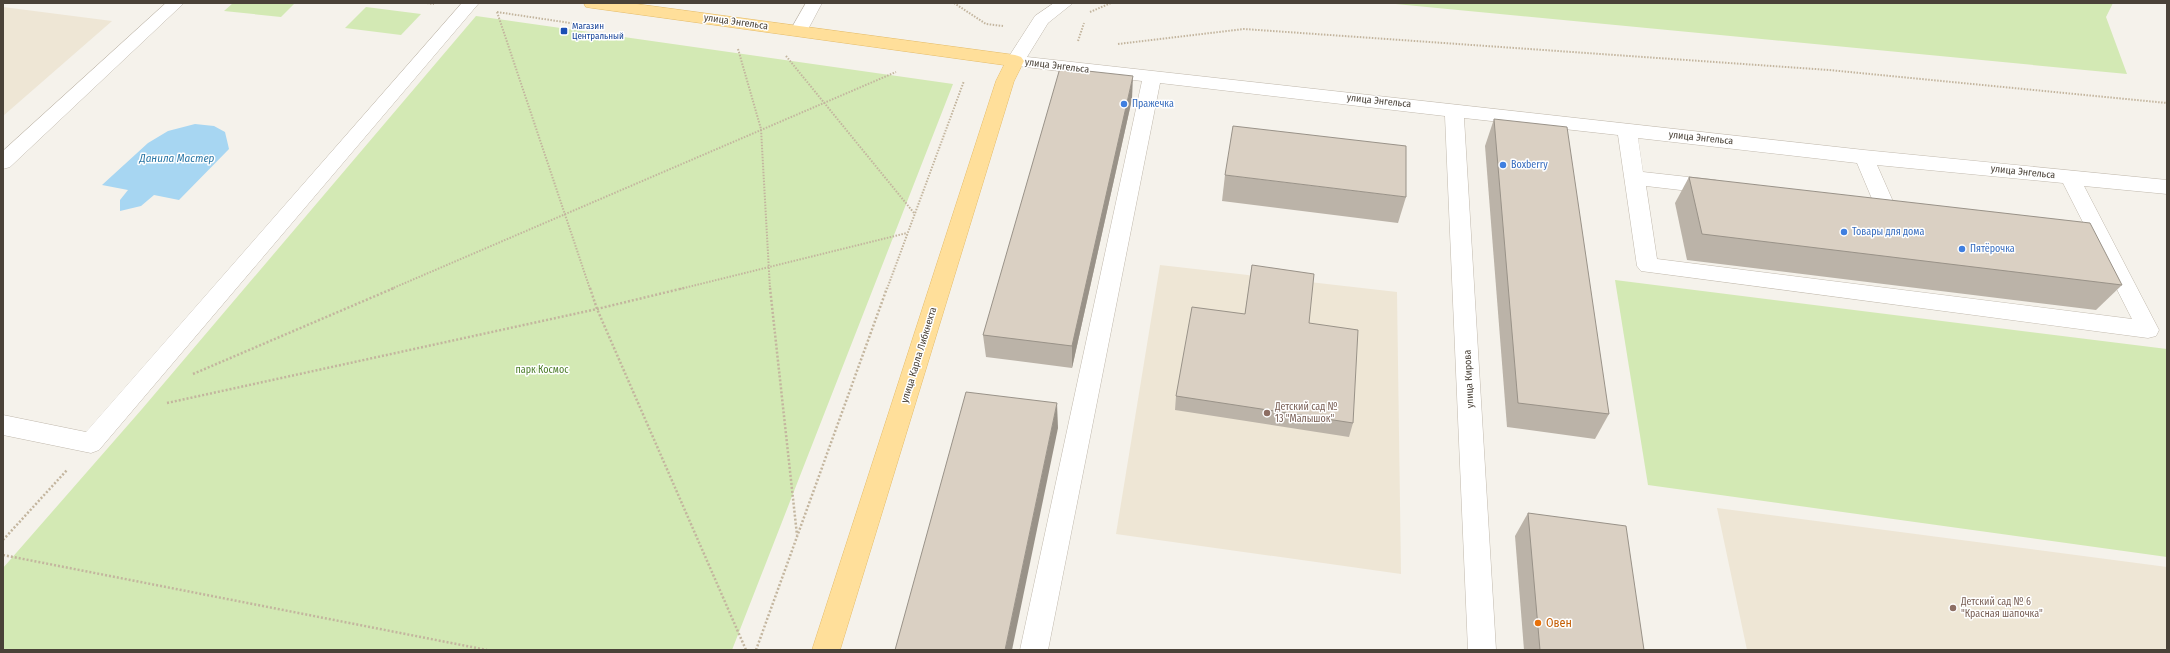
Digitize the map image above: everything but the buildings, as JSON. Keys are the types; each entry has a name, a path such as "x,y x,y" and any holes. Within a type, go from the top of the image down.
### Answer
{"main road":[{"name":"улица Энгельса","path":"592,3 1015,61"},
{"name":"улица Карла Либкнехта","path":"826,650 1005,81 1015,61"}],"street":[{"path":"3,162 176,3"},
{"path":"3,425 91,443 471,3"},
{"path":"799,31 814,3"},
{"path":"1015,61 1041,20 1066,3"},
{"name":"улица Энгельса","path":"1015,61 1152,78 1453,109 1626,130 2167,187"},
{"path":"1034,650 1152,78"},
{"name":"улица Кирова","path":"1453,109 1456,126 1482,650"},
{"path":"1626,130 1648,266 2148,330 2070,177"},
{"path":"1862,203 1893,207 1864,156"},
{"path":"1634,178 1736,189"},
{"path":"2074,229 2098,232"}],"path":[{"path":"954,3 986,24"},
{"path":"1088,13 1111,3"},
{"path":"495,8 563,213 597,309 746,650"},
{"path":"1078,44 1080,32 1085,19"},
{"path":"1117,44 1244,29 1829,70 2167,103"},
{"path":"737,47 761,129 768,267 797,536"},
{"path":"784,53 914,213"},
{"path":"189,377 563,213 900,70"},
{"path":"756,650 914,213 966,76"},
{"path":"165,404 597,309 907,233"},
{"path":"3,540 91,443"},
{"path":"3,555 487,650"}],"shaded area":[{"path":"3,7 112,21 3,116"},
{"name":"Детский сад № 13 \"Малышок\"","path":"1160,265 1397,292 1401,574 1116,534"},
{"name":"Детский сад № 6 \"Красная шапочка\"","path":"1717,508 2167,567 2167,650 1747,650"}],"green space":[{"path":"233,3 295,3 281,17 224,11"},
{"path":"1385,3 2113,3 2106,17 2127,74"},
{"path":"366,7 421,14 401,35 345,28"},
{"name":"парк Космос","path":"476,16 953,84 732,650 3,650 3,568 142,409"},
{"path":"1615,280 2167,349 2167,557 1648,485"}],"water":[{"name":"Данила Мастер","path":"195,124 214,126 225,132 229,149 179,200 154,195 141,206 120,211 120,200 128,190 102,185 148,143 168,131"}],"place":[{"name":"Магазин Центральный","path":"564,31"},
{"name":"Пражечка","path":"1124,104"},
{"name":"Boxberry","path":"1503,165"},
{"name":"Товары для дома","path":"1844,232"},
{"name":"Пятёрочка","path":"1962,249"},
{"name":"Детский сад № 13 \"Малышок\"","path":"1267,413"},
{"name":"Детский сад № 6 \"Красная шапочка\"","path":"1953,608"},
{"name":"Овен","path":"1538,623"}]}
